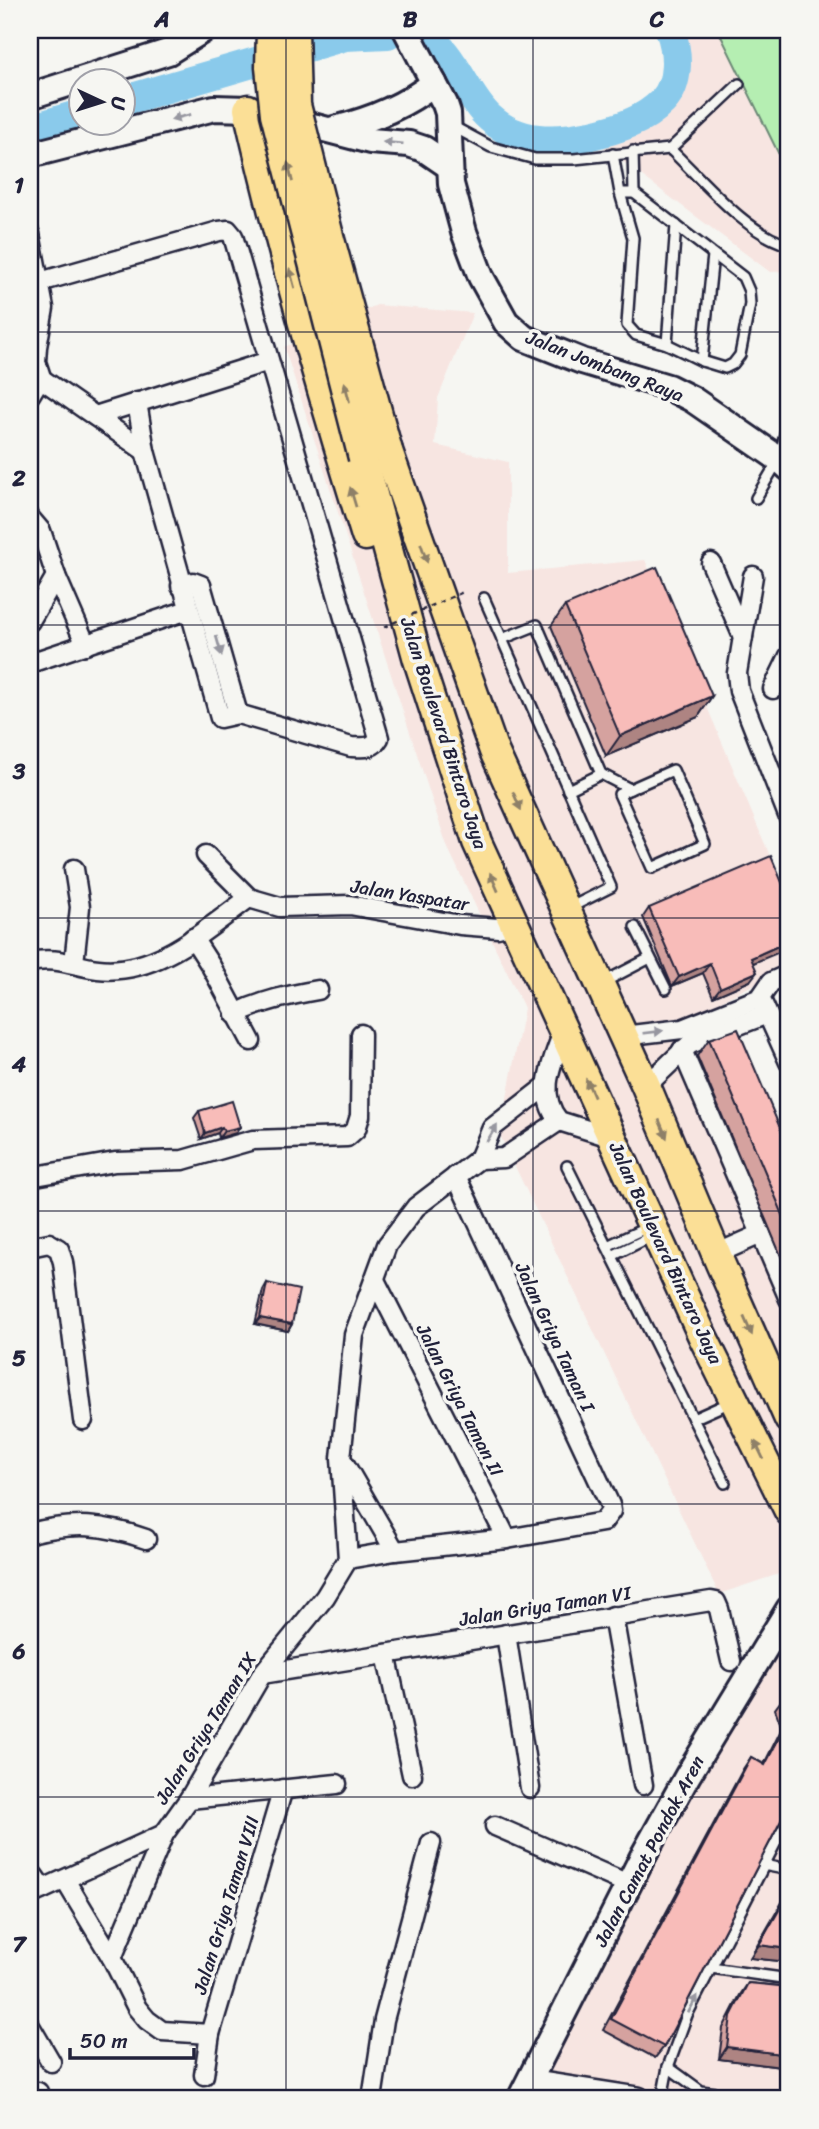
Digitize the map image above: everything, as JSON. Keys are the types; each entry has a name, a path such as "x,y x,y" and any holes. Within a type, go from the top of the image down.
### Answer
{"main road":[{"path":"30,96 168,52 203,30"},
{"name":"Jalan Boulevard Bintaro Jaya","path":"271,30 270,67 275,114 376,455 490,739 646,1086 718,1259 789,1419"},
{"name":"Jalan Boulevard Bintaro Jaya","path":"294,30 296,105 329,236 416,650 448,758 477,842 513,924 564,1029 654,1230 789,1511"},
{"name":"Jalan Jombang Raya","path":"405,30 445,104 449,125 449,166 464,232 481,277 506,322 524,338 582,361 668,387 692,399 784,463"},
{"path":"333,130 388,112 434,83"},
{"path":"30,155 214,108 248,109 370,141 408,144 424,149 449,166"},
{"path":"248,109 323,396 362,525 386,597 416,650"},
{"path":"448,758 459,733 467,728 478,729 490,739"},
{"name":"Jalan Camat Pondok Aren","path":"525,2091 628,1884 688,1775 789,1609"}],"street":[{"path":"40,282 228,230 233,236 379,738 375,744 369,748 351,747 238,714 223,719 218,715 145,451 137,402"},
{"path":"30,234 44,308 30,394"},
{"path":"95,416 269,361"},
{"path":"34,362 95,416 145,451"},
{"path":"30,518 41,531 56,576 86,645"},
{"path":"711,563 743,638"},
{"path":"30,621 56,576"},
{"path":"753,576 737,673 739,691 783,786 789,818"},
{"path":"181,586 193,582 201,585 238,714"},
{"path":"30,663 188,610"},
{"path":"773,689 789,656"},
{"path":"30,962 61,960 98,969 130,968 153,962 193,938 249,898 206,855"},
{"path":"74,869 80,907 74,963"},
{"name":"Jalan Yaspatar","path":"249,898 280,907 349,905 460,925 498,928 513,924"},
{"path":"193,938 251,1041"},
{"path":"646,1086 685,1041 763,1006 771,982 789,974"},
{"path":"235,1014 264,1002 318,990"},
{"path":"763,1006 784,1038 789,1062"},
{"path":"564,1029 546,1086 547,1098 559,1121 613,1138"},
{"path":"30,1177 115,1162 183,1160 253,1140 347,1137 356,1129 360,1116 361,1034"},
{"path":"623,1036 685,1041"},
{"path":"685,1041 789,1299"},
{"path":"508,1539 395,1550 348,1559 341,1458 354,1335 387,1245 416,1207 479,1158 492,1128 546,1086"},
{"path":"479,1158 504,1157 559,1121"},
{"name":"Jalan Griya Taman I","path":"456,1176 610,1505 609,1517 603,1522 508,1539"},
{"path":"718,1259 763,1239"},
{"path":"30,1247 49,1243 59,1249 63,1262 83,1420"},
{"name":"Jalan Griya Taman II","path":"374,1280 508,1539"},
{"path":"341,1458 395,1550"},
{"path":"30,1533 66,1525 91,1525 116,1529 146,1539"},
{"name":"Jalan Griya Taman IX","path":"112,1958 164,1834 190,1799 262,1674 325,1597 348,1559"},
{"name":"Jalan Griya Taman VI","path":"262,1674 711,1601 716,1602 719,1609 731,1661"},
{"path":"613,1616 643,1785"},
{"path":"506,1634 530,1788"},
{"path":"386,1654 412,1775"},
{"name":"Jalan Griya Taman VIII","path":"190,1799 337,1784"},
{"name":"Jalan Griya Taman VIII","path":"204,2075 210,2034 283,1789"},
{"path":"495,1826 628,1884"},
{"path":"30,1874 34,1876 36,1892 164,1834"},
{"path":"372,2099 384,2021 431,1843"},
{"path":"65,1880 112,1958 137,2008 147,2020 162,2031 210,2034"},
{"path":"30,2026 51,2062"},
{"path":"525,2091 638,2099"}],"lane":[{"path":"449,125 491,147 535,159 575,159 670,149 739,85"},
{"path":"670,149 750,226 779,242 789,244"},
{"path":"633,152 634,193"},
{"path":"613,154 620,193 633,237 627,325 636,335 667,344 702,362 725,368 733,364 740,355 750,304 749,291 743,277 634,193 620,193"},
{"path":"667,344 676,225"},
{"path":"702,362 713,255"},
{"path":"756,498 784,463 789,418"},
{"path":"484,598 611,887 565,910"},
{"path":"502,639 537,625 601,774 631,789"},
{"path":"673,770 705,844 652,868 618,794 631,789 673,770"},
{"path":"568,790 601,774"},
{"path":"635,927 666,989"},
{"path":"600,984 650,958"},
{"path":"567,1166 725,1483"},
{"path":"607,1246 654,1230"},
{"path":"612,1256 654,1230"},
{"path":"692,1416 734,1397"},
{"path":"662,2099 668,2067 687,2015 789,1817"},
{"path":"763,1865 789,1870"},
{"path":"711,1968 789,1979"},
{"path":"668,2067 701,2091 760,2099"}],"path":[{"path":"384,627 463,592"}],"shaded area":[{"path":"679,30 789,30 789,271 770,272 597,142 671,112 682,85"},
{"path":"377,305 473,313 438,398 435,445 508,462 508,573 645,560 789,901 789,967 711,1006 789,1191 789,1581 785,1572 719,1594 500,1135 524,1008 447,846 284,347"},
{"path":"789,1610 789,2099 525,2099"}],"green space":[{"path":"718,30 789,30 789,175"}],"building":[{"path":"657,567 712,696 620,736 565,606"},
{"path":"771,856 789,899 789,941 751,958 757,972 720,988 710,963 679,977 649,908"},
{"path":"738,1029 789,1149 789,1229 709,1039"},
{"path":"232,1101 240,1127 224,1131 222,1127 205,1133 199,1111"},
{"path":"267,1283 299,1290 292,1324 260,1318"},
{"path":"789,1690 789,1714 783,1697"},
{"path":"789,1719 789,1805 664,2047 611,2019 751,1757 765,1765"},
{"path":"789,1893 789,1949 759,1945"},
{"path":"748,1983 789,1987 789,2055 727,2047 731,2016"}],"waterway":[{"path":"417,35 429,39 442,50 490,118 513,133 551,140 611,130 639,119 656,108 669,94 675,76 675,47 670,30"},
{"path":"136,97 345,36 388,34"},
{"path":"30,129 66,118"}]}
